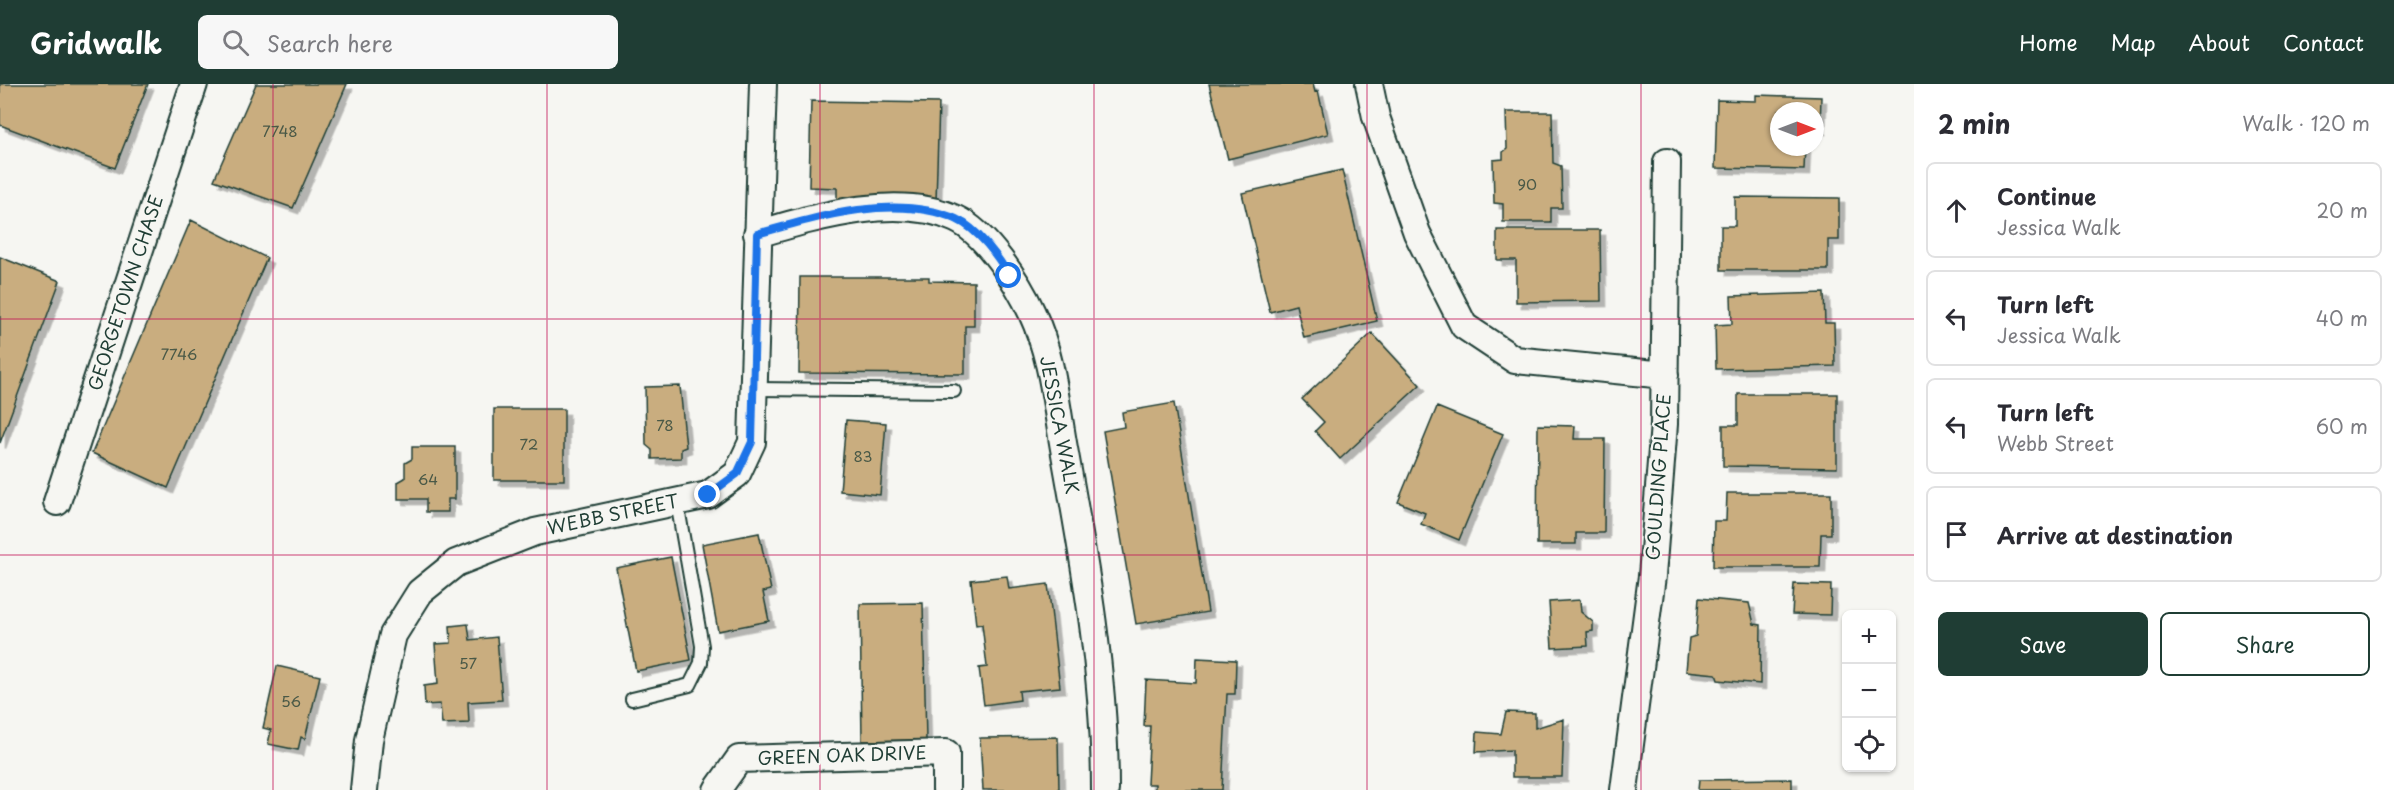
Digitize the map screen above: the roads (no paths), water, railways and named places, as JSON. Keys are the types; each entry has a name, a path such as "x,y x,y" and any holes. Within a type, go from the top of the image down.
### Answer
{"street":[{"name":"GEORGETOWN CHASE","path":"57,502 194,84"},
{"name":"WEBB STREET","path":"364,790 369,740 393,635 420,592 456,563 535,532 708,495 737,474 752,442 763,84"},
{"path":"1369,84 1376,117 1417,233 1464,327 1515,360 1665,375"},
{"name":"GOULDING PLACE","path":"1624,790 1652,576 1665,375 1667,162"},
{"name":"JESSICA WALK","path":"757,234 838,212 885,209 930,210 967,226 1000,260 1020,290 1033,314 1052,371 1090,593 1105,747 1105,790"},
{"name":"GREEN OAK DRIVE","path":"717,790 738,759 946,753 946,790"}],"lane":[{"path":"753,389 954,391"},
{"path":"632,699 690,685 701,663 700,620 677,501"}]}
